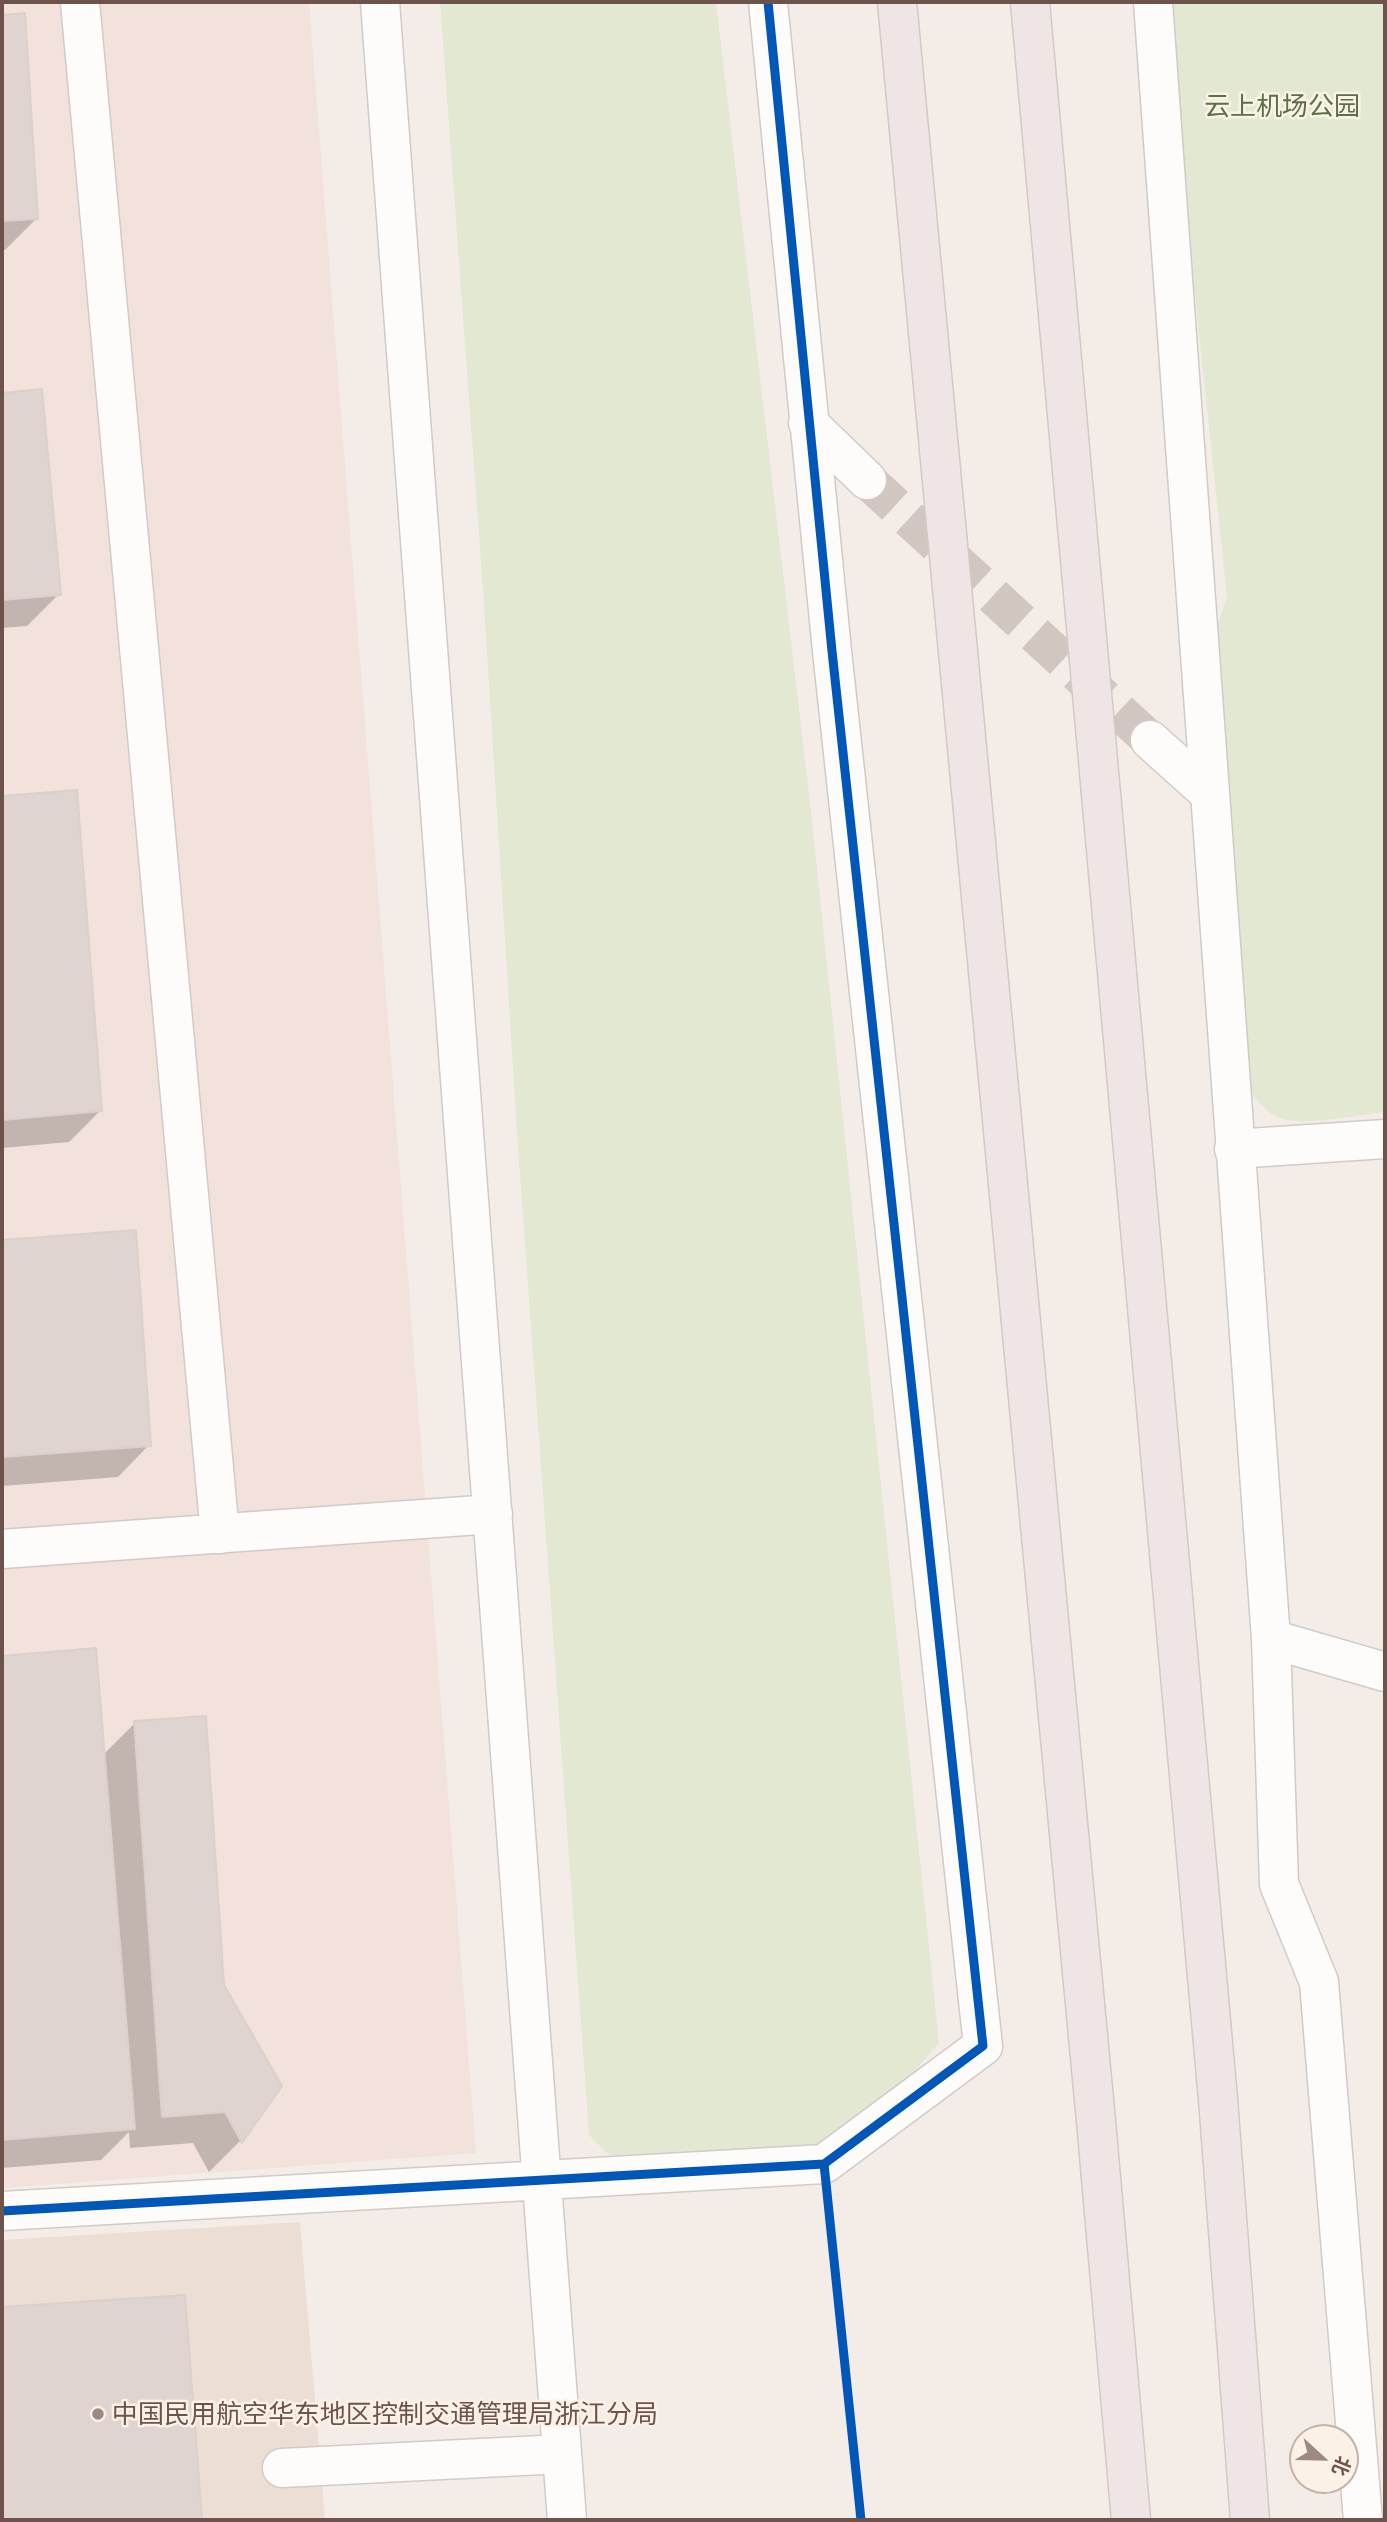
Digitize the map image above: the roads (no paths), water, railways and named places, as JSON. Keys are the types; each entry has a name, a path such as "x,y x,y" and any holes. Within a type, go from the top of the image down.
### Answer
{"highway":[{"path":"897,2 1095,2107 1131,2520"},
{"path":"1030,2 1218,2099 1250,2520"}],"street":[{"path":"80,2 220,1534"},
{"path":"380,2 567,2520"},
{"path":"2,2211 824,2164 983,2046 808,423 768,2"},
{"path":"1153,2 1271,1639 1279,1884 1320,1982 1370,2425 1363,2520"},
{"path":"808,423 867,480"},
{"path":"1150,740 1209,793"},
{"path":"1234,1149 1385,1139"},
{"path":"2,1549 493,1514"},
{"path":"1271,1639 1385,1672"},
{"path":"282,2468 562,2454"}],"tunnel":[{"path":"867,480 1150,740"}],"place":[{"name":"中国民用航空华东地区控制交通管理局浙江分局","path":"98,2414"}],"park label":[{"name":"云上机场公园","path":"1282,106"}]}
